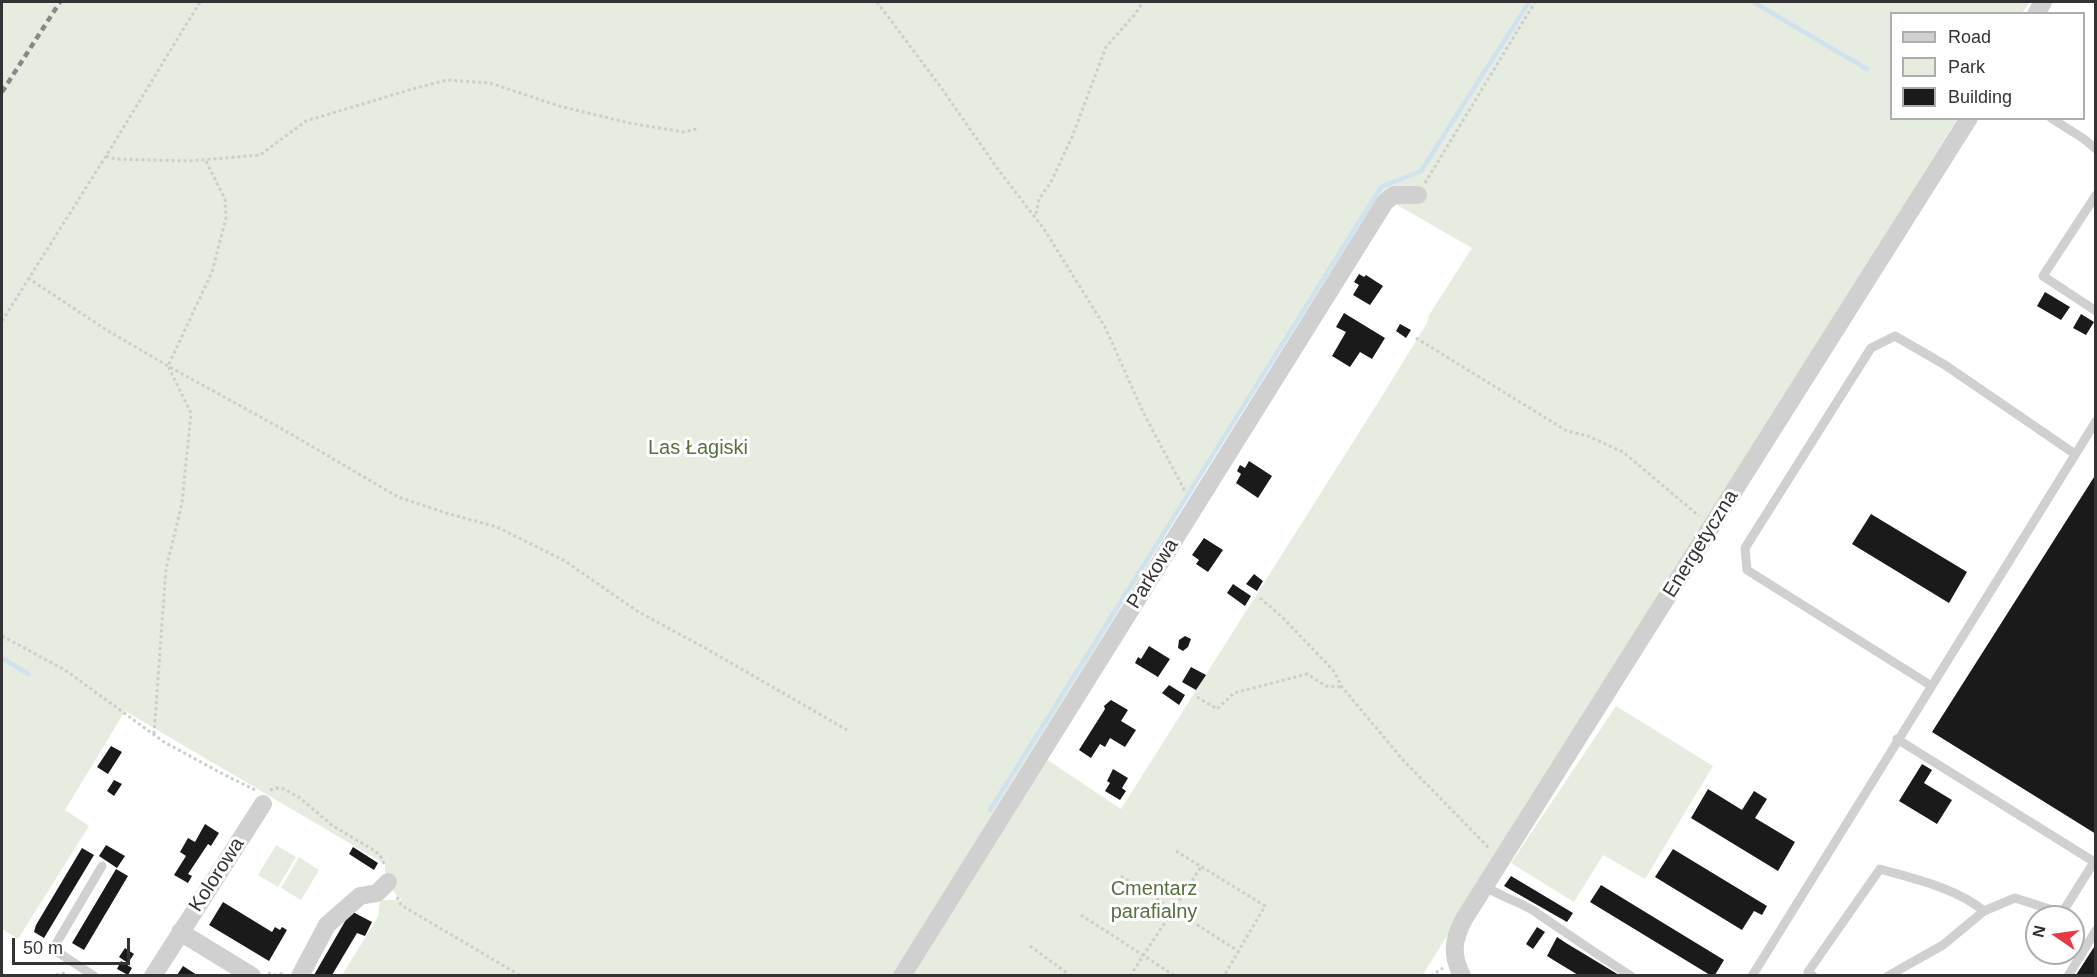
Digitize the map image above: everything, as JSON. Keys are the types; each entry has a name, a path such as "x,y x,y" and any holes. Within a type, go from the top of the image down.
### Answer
{"street":[{"name":"Energetyczna","path":"1462,975 1455,962 1457,933 1968,120"},
{"name":"Parkowa","path":"902,975 1385,202 1394,195 1418,195"},
{"name":"Kolorowa","path":"153,975 263,804"},
{"path":"294,973 327,925 360,896 377,893 388,882"},
{"path":"180,932 255,972"}],"lane":[{"path":"2053,120 2096,149"},
{"path":"2096,195 2043,276 2096,311"},
{"path":"1930,686 1747,570 1745,549 1770,508 1871,348 1895,336 1945,365 2075,454"},
{"path":"1752,975 2096,421"},
{"path":"1888,975 1943,945 1984,911 2015,898 2062,914 2095,863 1897,740"},
{"path":"94,975 53,949 102,866"},
{"path":"1813,975 1808,972 1880,869 1930,885 1976,905 1984,911"},
{"path":"1485,886 1498,895 1532,910 1562,932 1631,975"},
{"path":"2068,975 2096,930"}],"path":[{"path":"2,321 200,2"},
{"path":"877,2 940,86 997,168 1035,216 1105,327 1144,414 1188,495 1197,502"},
{"path":"1035,216 1039,199 1051,182 1072,137 1106,47 1143,2"},
{"path":"1418,195 1535,2"},
{"path":"106,156 116,159 178,160 260,155 306,121 447,80 490,83 559,105 628,123 683,132 697,129"},
{"path":"168,366 212,272 226,218 225,200 205,159"},
{"path":"28,278 105,329 398,497 497,527 565,561 637,611 847,730"},
{"path":"1416,338 1567,431 1588,436 1623,452 1711,528"},
{"path":"154,734 166,569 182,503 191,413 168,366"},
{"path":"1260,598 1334,670 1342,687 1403,760 1501,860"},
{"path":"2,636 65,670 164,742 250,788 263,792 276,788 292,794 333,826 380,855 388,882 401,905 521,975"},
{"path":"1197,696 1217,709 1233,693 1307,674 1326,686 1342,687"},
{"path":"1176,851 1265,906 1224,975"},
{"path":"1130,975 1202,867"},
{"path":"1121,876 1238,951"},
{"path":"1081,915 1175,975"},
{"path":"1030,946 1071,975"},
{"path":"50,975 64,972 70,975"},
{"path":"255,972 275,975 294,973"}],"green space":[{"name":"Las Łagiski","path":"2,2 2030,2 2023,12 1890,12 1890,120 1956,120 1422,976 911,975 1046,759 1121,809 1384,393 1427,323 1429,315 1472,248 1376,193 895,975 342,975 378,917 380,900 402,900 389,884 385,864 125,711 65,810 89,826 18,939 2,929"},
{"path":"1616,706 1713,766 1645,879 1603,855 1574,902 1511,863"},
{"path":"276,845 296,857 278,887 258,875"},
{"path":"299,857 319,870 301,900 281,888"}],"building":[{"path":"1359,274 1364,277 1366,275 1383,286 1370,305 1353,295 1359,285 1354,282"},
{"path":"2045,292 2070,307 2061,320 2037,306"},
{"path":"1344,313 1385,338 1372,359 1360,352 1350,367 1332,356 1346,332 1336,327"},
{"path":"2081,314 2094,322 2086,335 2073,328"},
{"path":"1400,324 1411,330 1406,338 1396,331"},
{"path":"1249,461 1272,476 1258,498 1236,483 1241,474 1237,471 1240,465 1245,468"},
{"path":"2096,474 2096,834 1932,732"},
{"path":"1871,514 1967,572 1949,603 1852,544"},
{"path":"1204,538 1223,550 1208,572 1196,564 1199,560 1192,555"},
{"path":"1254,574 1263,581 1257,591 1246,584"},
{"path":"1233,584 1251,596 1245,606 1227,593"},
{"path":"1185,636 1191,639 1188,647 1183,651 1178,648 1179,640"},
{"path":"1149,646 1170,659 1158,677 1135,663 1138,657 1141,659"},
{"path":"1191,667 1206,675 1196,690 1182,682"},
{"path":"1169,685 1185,695 1179,705 1162,693"},
{"path":"1111,700 1128,710 1121,721 1136,730 1125,747 1110,738 1105,747 1100,744 1091,758 1079,750 1105,709 1104,706"},
{"path":"111,746 122,752 108,774 97,767"},
{"path":"1922,764 1932,770 1924,783 1952,800 1937,824 1899,801"},
{"path":"1113,769 1128,778 1122,788 1126,791 1120,800 1105,791 1110,783 1107,781"},
{"path":"114,780 122,784 114,796 107,791"},
{"path":"1708,789 1742,810 1754,791 1767,799 1755,818 1795,842 1778,871 1691,818"},
{"path":"205,824 219,833 211,846 208,844 188,874 192,876 188,883 174,875 186,856 180,852 188,838 195,842"},
{"path":"106,845 125,856 117,868 99,856"},
{"path":"353,847 378,863 374,870 349,854"},
{"path":"82,848 94,855 44,938 34,932 36,925"},
{"path":"1673,849 1767,906 1762,915 1754,911 1742,930 1655,877"},
{"path":"116,869 128,876 84,950 72,943"},
{"path":"1511,876 1573,913 1567,922 1504,886"},
{"path":"1601,885 1724,960 1715,975 1710,975 1590,902"},
{"path":"223,902 272,932 275,927 287,930 269,961 209,925"},
{"path":"351,911 372,922 365,936 357,933 332,975 314,975"},
{"path":"1537,927 1545,932 1533,949 1526,944"},
{"path":"1557,937 1619,975 1578,975 1555,961 1547,956"},
{"path":"2096,944 2096,975 2076,975 2082,965 2085,965 2085,961"},
{"path":"125,948 134,954 128,963 119,957"},
{"path":"121,961 132,968 128,975 117,969"},
{"path":"183,966 197,975 177,975"}],"waterway":[{"path":"990,810 1381,187 1421,171 1529,2"},
{"path":"1753,2 1867,69"},
{"path":"2,658 28,674"}],"railway":[{"path":"2,92 60,2"}],"park label":[{"name":"Cmentarz parafialny","path":"1154,900"}]}
